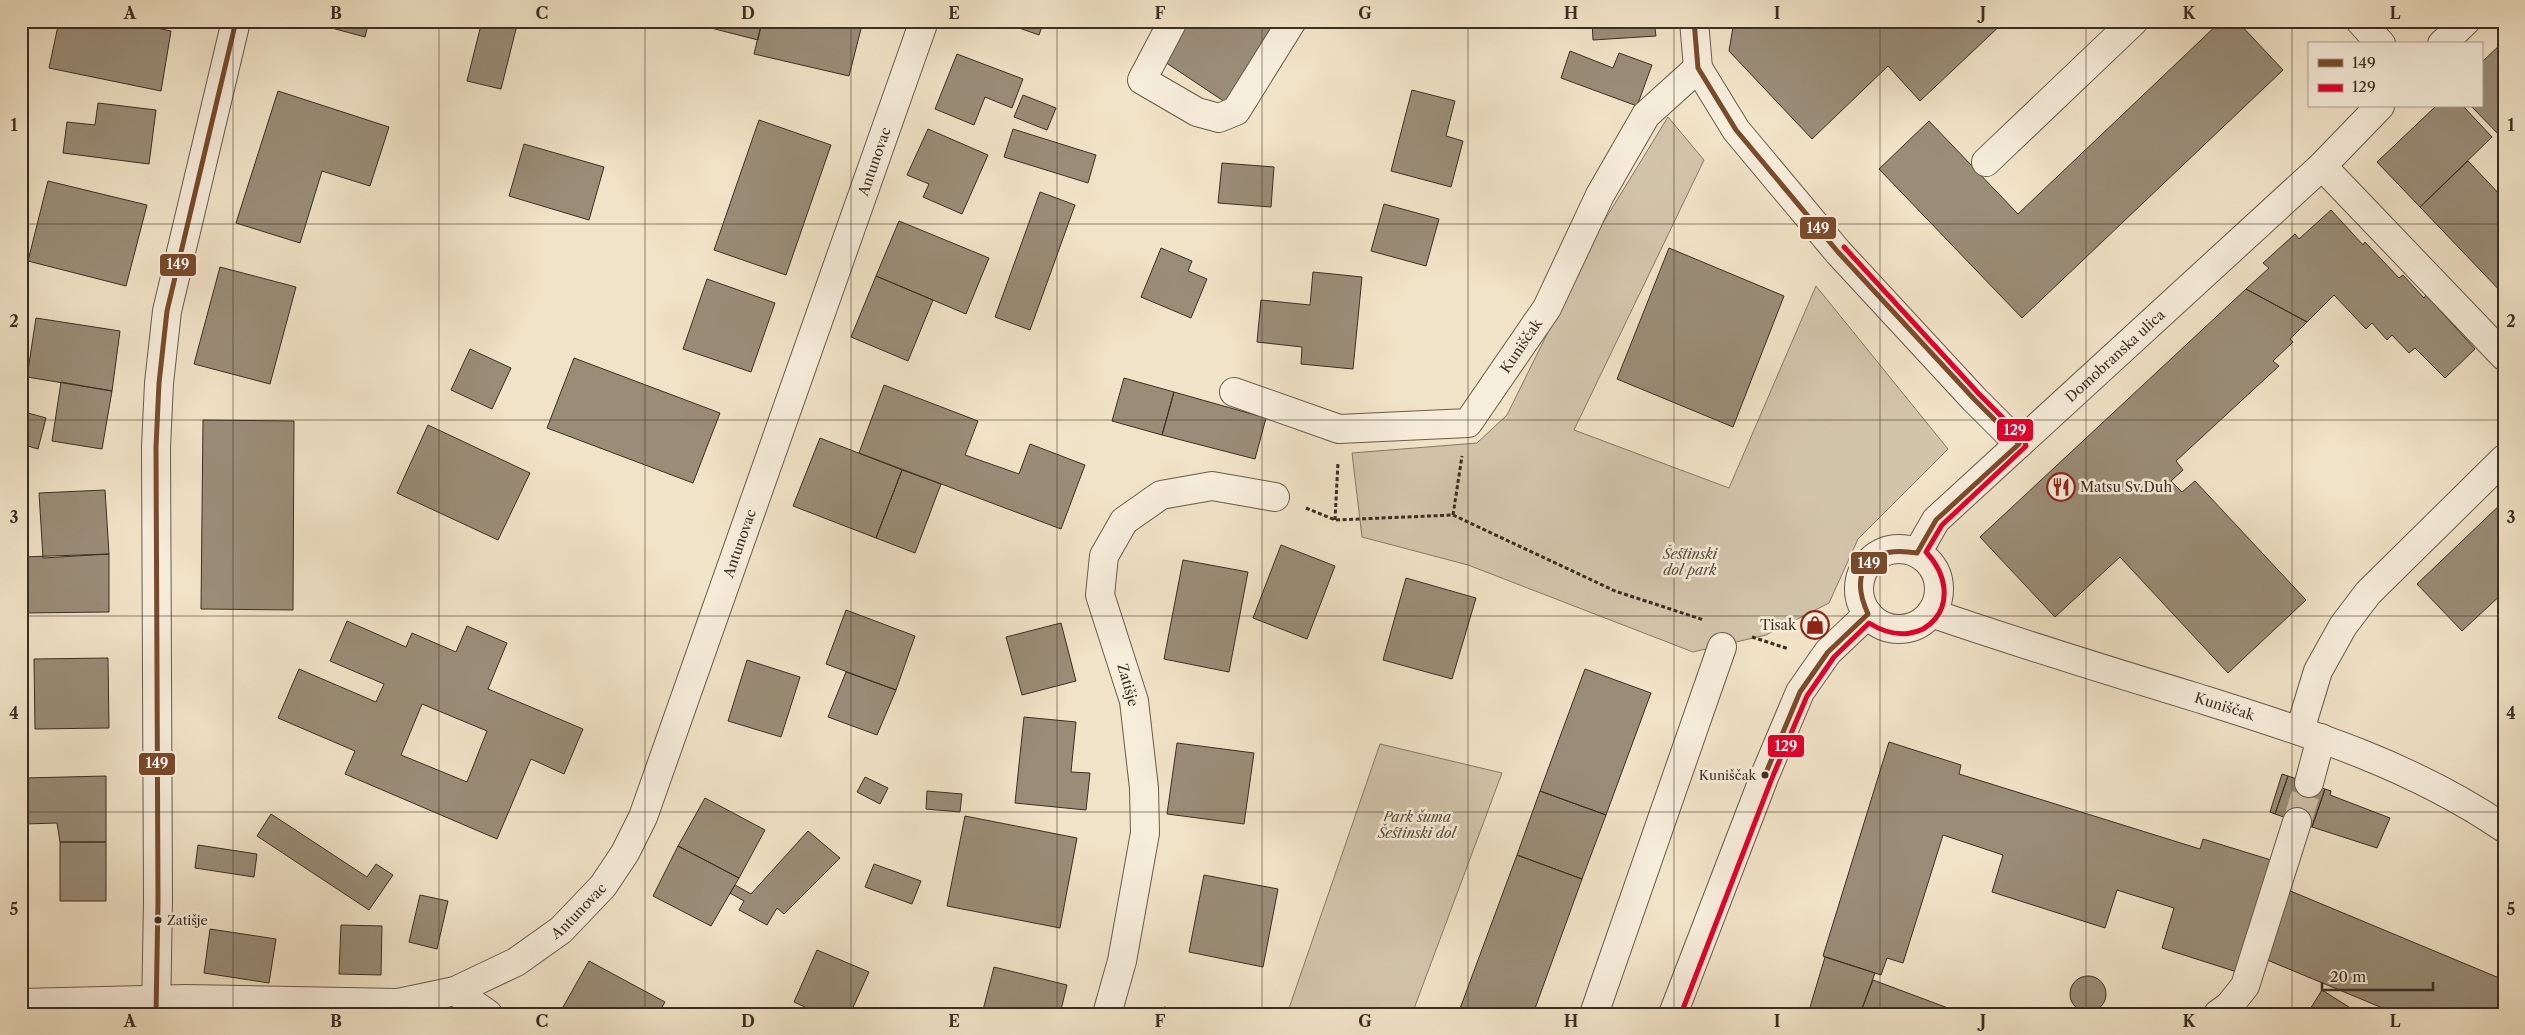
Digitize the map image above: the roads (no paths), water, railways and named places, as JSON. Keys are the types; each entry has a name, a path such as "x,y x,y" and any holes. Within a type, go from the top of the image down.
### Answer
{"street":[{"path":"156,1007 158,901 156,447 158,383 167,311 236,21"},
{"name":"Antunovac","path":"455,991 516,962 561,930 603,886 625,853 644,817 924,21"},
{"path":"1173,21 1142,80 1197,112 1219,118 1236,111 1292,21"},
{"path":"1694,21 1698,68 1736,130 1792,200 1961,385 2018,444"},
{"path":"1986,162 2134,21"},
{"path":"2360,21 2379,42"},
{"path":"2444,42 2466,21"},
{"name":"Kuniščak","path":"1234,392 1339,429 1468,423 1547,308 1600,195 1646,115 1698,68"},
{"name":"Domobranska ulica","path":"1917,553 1936,520 2322,166 2378,108"},
{"path":"2322,166 2504,356"},
{"path":"2309,783 2310,734 2318,671 2343,626 2368,594 2504,459"},
{"name":"Zatišje","path":"1107,1014 1122,961 1145,833 1144,788 1134,701 1100,595 1104,556 1124,521 1161,495 1212,486 1275,497"},
{"path":"1891,549 1904,549 1917,553 1928,562 1936,573 1937,600 1931,613 1922,621 1900,629 1877,622 1868,614 1861,602 1859,589 1861,576 1867,564 1878,555 1891,549"},
{"name":"Kuniščak","path":"1931,613 2310,734 2388,763 2469,804 2504,828"},
{"path":"1672,1014 1764,775 1800,692 1828,652 1868,614"},
{"path":"1594,1014 1722,647"},
{"path":"2218,1014 2229,1006 2245,986 2297,822"},
{"path":"21,1003 156,1007 398,1003 455,991 488,1014"}],"tunnel":[{"path":"2297,822 2309,783"}],"place":[{"name":"Matsu Sv.Duh","path":"2061,487"},
{"name":"Tisak","path":"1815,625"},
{"name":"Kuniščak","path":"1765,775"},
{"name":"Zatišje","path":"158,920"}],"park label":[{"name":"Šestinski dol park","path":"1690,562"},
{"name":"Park šuma Šestinski dol","path":"1417,826"}]}
